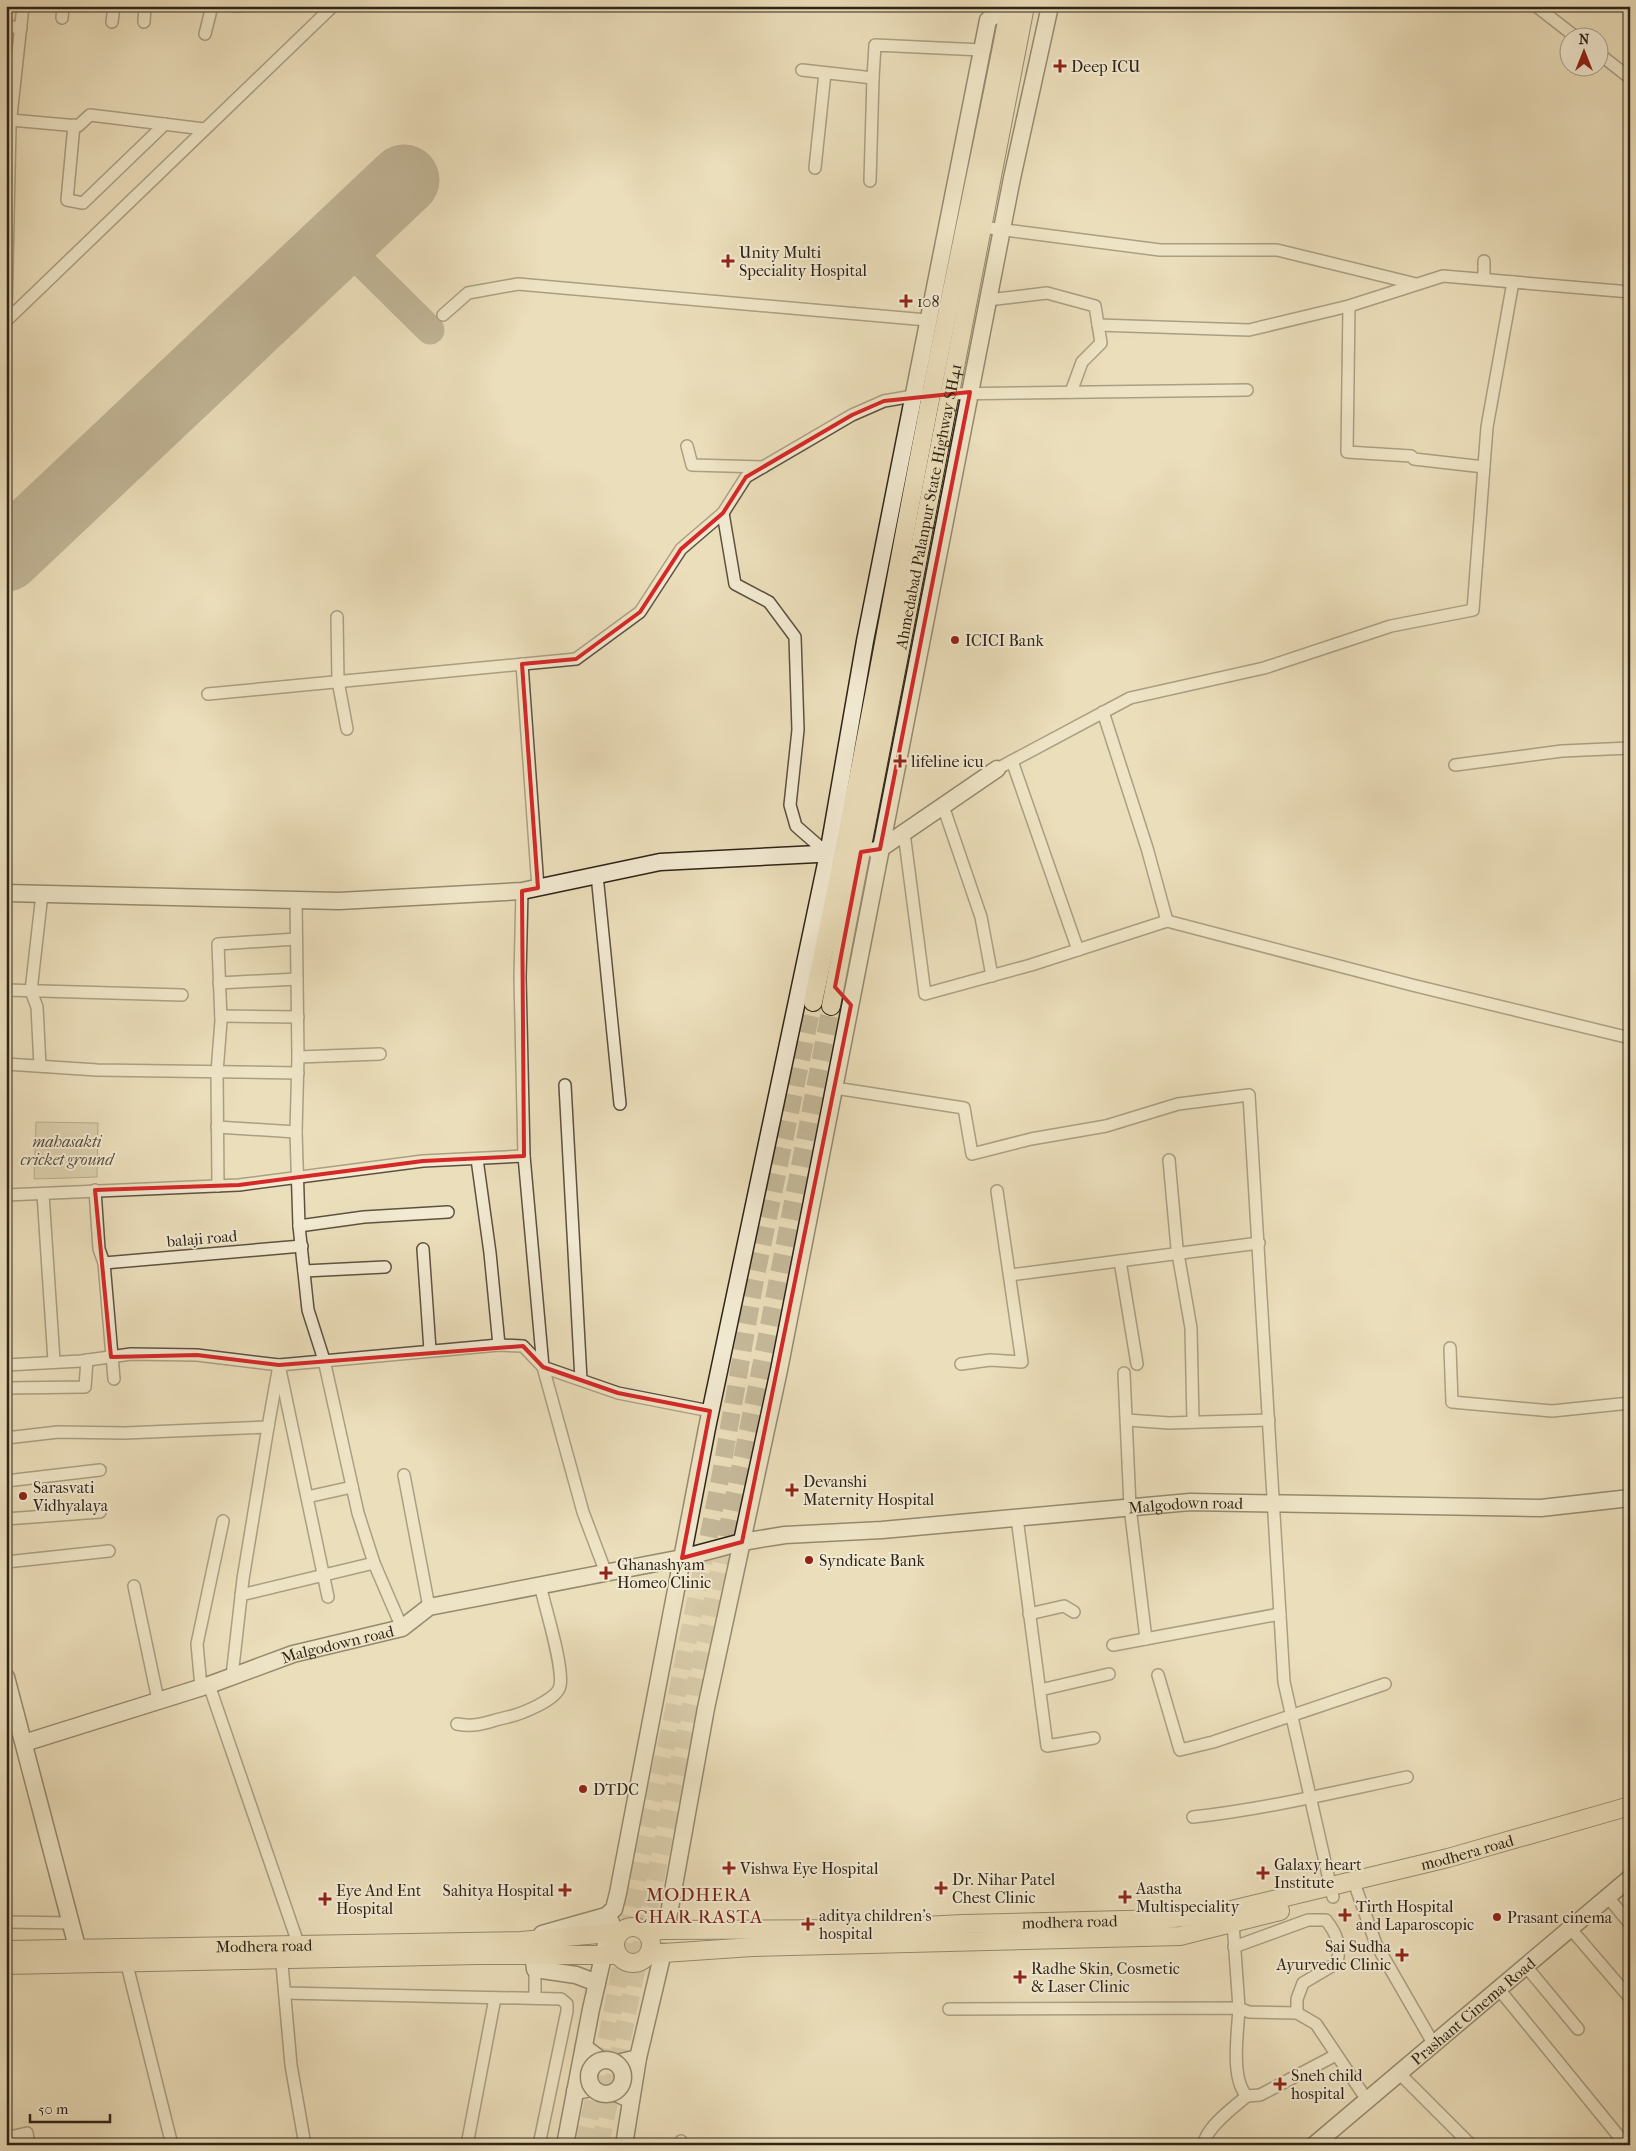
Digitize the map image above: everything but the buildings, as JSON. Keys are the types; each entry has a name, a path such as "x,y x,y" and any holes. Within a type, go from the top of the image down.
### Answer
{"main road":[{"name":"Ahmedabad Palanpur State Highway SH41","path":"831,1006 835,987 845,853 931,395 962,250 1009,6"},
{"name":"Ahmedabad Palanpur State Highway SH41","path":"806,1001 817,984 950,394 1025,6"},
{"name":"modhera road","path":"646,1932 666,1930 866,1936 962,1924 1165,1919 1223,1912 1332,1892 1630,1806"},
{"path":"286,1949 534,1962 611,1954 634,1964 656,1953 866,1936 1180,1936 1233,1923 1332,1892 1357,1891 1464,1863 1630,1814"},
{"path":"611,1954 615,1943 615,1932 630,1928 641,1929 646,1932 656,1953"},
{"name":"Modhera road","path":"6,1950 80,1956 125,1955 521,1941 615,1932"},
{"path":"6,1965 80,1956"}],"street":[{"path":"6,312 11,120 23,6"},
{"path":"62,18 63,6"},
{"path":"112,22 114,6"},
{"path":"144,22 145,6"},
{"path":"205,34 212,6"},
{"path":"235,6 242,6"},
{"path":"6,321 333,6"},
{"path":"615,1932 614,1909 710,1411 806,1001 845,853 865,641 927,320 988,20 1009,6"},
{"path":"666,1930 706,1708 775,1392 1002,229 1050,6"},
{"path":"1536,6 1551,11 1567,28"},
{"path":"6,26 21,28"},
{"path":"870,181 875,45 982,50"},
{"path":"1608,61 1630,78"},
{"path":"802,70 873,78"},
{"path":"816,168 825,73"},
{"path":"11,120 78,126 90,115 204,129"},
{"path":"74,125 67,200 83,202 165,124"},
{"path":"982,226 1160,250 1277,250 1416,284"},
{"path":"942,247 962,250"},
{"path":"1484,261 1484,279"},
{"path":"1098,325 1249,330 1349,306 1443,276 1630,292"},
{"path":"6,893 339,901 530,890 660,862 845,853 880,849 998,769 1130,698 1264,668 1391,626 1473,610 1487,427 1513,282"},
{"path":"443,315 468,293 518,284 927,320"},
{"path":"988,300 1047,293 1095,306 1101,343 1082,362 1071,392"},
{"path":"1349,306 1346,452 1411,456 1414,459 1484,467"},
{"path":"208,694 576,659 640,612 681,550 723,513 746,477 852,415 884,401 913,395 970,392 1247,390"},
{"path":"687,446 692,465 763,467"},
{"path":"723,513 735,584 769,602 794,637 798,730 790,805 796,826 845,853"},
{"path":"337,618 338,681 347,729"},
{"path":"522,664 530,890 520,977 524,1156 543,1368 583,1512 606,1573"},
{"path":"1102,712 1147,848 1167,921"},
{"path":"1455,765 1562,751 1630,748"},
{"path":"1012,761 1078,950"},
{"path":"943,806 981,917 992,976"},
{"path":"904,833 925,994 992,976 1167,921 1403,983 1630,1038"},
{"path":"597,875 620,1104"},
{"path":"40,1066 37,1008 31,991 42,894"},
{"path":"296,900 298,1017 297,1177 308,1310 324,1360 352,1487 374,1563 402,1628"},
{"path":"218,1186 217,1072 221,1016 218,944 296,939"},
{"path":"219,983 297,979"},
{"path":"835,987 851,1005"},
{"path":"6,990 182,996"},
{"path":"221,1016 298,1017"},
{"path":"298,1057 380,1054"},
{"path":"6,1064 97,1070 298,1074"},
{"path":"564,1085 581,1380"},
{"path":"835,1088 964,1108 972,1154 1031,1139 1106,1126 1178,1104 1249,1095 1284,1682 1332,1892"},
{"path":"217,1127 296,1132"},
{"path":"6,1195 218,1186 423,1161 524,1156"},
{"path":"477,1158 490,1253 499,1345"},
{"path":"1169,1160 1178,1253 1190,1328 1193,1422"},
{"path":"94,1190 99,1248 104,1263 114,1379"},
{"path":"961,1364 990,1360 1022,1362 997,1191"},
{"path":"43,1194 54,1362"},
{"path":"300,1226 364,1218 448,1212"},
{"path":"1010,1275 1258,1243"},
{"name":"balaji road","path":"104,1263 302,1246"},
{"path":"423,1249 430,1350"},
{"path":"1120,1261 1137,1364"},
{"path":"304,1271 385,1267"},
{"path":"6,1365 87,1360 132,1354 197,1356 279,1365 430,1350 499,1345 523,1346 543,1368 618,1393 710,1411"},
{"path":"1450,1348 1452,1402 1552,1411 1630,1403"},
{"path":"6,1388 85,1387 87,1360"},
{"path":"232,1676 241,1595 279,1365"},
{"path":"279,1365 328,1597"},
{"path":"1124,1373 1130,1507 1146,1639"},
{"path":"1127,1420 1193,1422 1269,1420"},
{"path":"6,1438 58,1432 125,1434 268,1427"},
{"path":"6,1481 100,1470"},
{"path":"404,1475 429,1607"},
{"path":"307,1497 352,1487"},
{"name":"Malgodown road","path":"24,1743 205,1686 293,1654 402,1628 429,1607 682,1558 742,1542 785,1535 882,1530 1190,1502 1541,1508 1630,1497"},
{"path":"6,1519 100,1512"},
{"path":"1017,1518 1047,1746 1094,1738"},
{"path":"223,1521 198,1644 205,1686 286,1949 285,1993 292,2066 305,2145"},
{"path":"6,1562 108,1551"},
{"path":"241,1595 374,1563"},
{"path":"457,1724 473,1727 520,1714 556,1693 560,1686 557,1656 540,1585"},
{"path":"134,1586 158,1700"},
{"path":"1029,1614 1064,1606 1074,1612"},
{"path":"1114,1645 1280,1614"},
{"path":"1040,1690 1109,1674"},
{"path":"1158,1675 1180,1750 1213,1742 1385,1684"},
{"path":"6,1676 80,1956"},
{"path":"1193,1817 1226,1814 1310,1798 1408,1776"},
{"name":"Prashant Cinema Road","path":"1321,2143 1398,2072 1630,1878"},
{"path":"1357,1891 1376,1944 1433,2043"},
{"path":"1607,1896 1630,1924"},
{"path":"521,1941 606,1916 614,1909"},
{"path":"1234,1946 1308,1920 1326,1920 1336,1932 1340,1951 1337,1963 1303,1982 1297,1999 1297,2013"},
{"path":"6,1922 72,1923"},
{"path":"1233,1923 1239,2008 1238,2081 1241,2090 1247,2096"},
{"path":"1570,1928 1630,1998"},
{"path":"624,2145 656,1953"},
{"path":"565,2145 597,1983 611,1954"},
{"path":"125,1955 172,2145"},
{"path":"535,1998 534,1962 597,1983"},
{"path":"1525,1965 1578,2029"},
{"path":"1498,1988 1626,2145"},
{"path":"285,1993 561,1999 566,2004 539,2145"},
{"path":"467,2145 495,1998"},
{"path":"949,2009 1239,2008 1249,2012 1297,2013 1316,2024 1366,2100"},
{"path":"584,2047 609,2062 621,2068 623,2078 618,2089 614,2092 602,2094 592,2088 589,2083 589,2071 596,2062 609,2062 638,2058"},
{"path":"1204,2145 1204,2139 1215,2125 1247,2096 1260,2095 1336,2054"},
{"path":"1398,2072 1472,2145"},
{"path":"576,2091 592,2088"},
{"path":"614,2092 631,2100"},
{"path":"6,2138 26,2133 29,2145"}],"highlighted area":[{"path":"970,392 880,849 861,852 835,987 851,1005 742,1542 682,1558 710,1411 618,1393 543,1367 523,1346 279,1365 197,1355 111,1357 95,1190 239,1185 423,1161 524,1156 522,891 538,888 522,664 576,659 640,612 681,549 723,513 746,477 852,415 884,401"}],"green space":[{"name":"mahasakti cricket ground","path":"36,1122 98,1123 97,1177 34,1179"}],"taxiway":[{"path":"340,241 430,330"}],"runway":[{"path":"6,556 404,180"}],"tunnel":[{"path":"584,2145 610,2024 647,1830 672,1720 720,1479 755,1280 813,1002"},
{"path":"600,2145 758,1382 831,1006"}],"place":[{"name":"Deep ICU","path":"1060,66"},
{"name":"Unity Multi Speciality Hospital","path":"728,261"},
{"name":"108","path":"906,301"},
{"name":"ICICI Bank","path":"955,640"},
{"name":"lifeline icu","path":"900,761"},
{"name":"Devanshi Maternity Hospital","path":"792,1490"},
{"name":"Sarasvati Vidhyalaya","path":"23,1496"},
{"name":"Syndicate Bank","path":"809,1560"},
{"name":"Ghanashyam Homeo Clinic","path":"606,1573"},
{"name":"DTDC","path":"583,1789"},
{"name":"Vishwa Eye Hospital","path":"729,1868"},
{"name":"Galaxy heart Institute","path":"1263,1873"},
{"name":"Dr. Nihar Patel Chest Clinic","path":"941,1888"},
{"name":"Sahitya Hospital","path":"565,1890"},
{"name":"Aastha Multispeciality","path":"1125,1897"},
{"name":"Eye And Ent Hospital","path":"325,1899"},
{"name":"Tirth Hospital and Laparoscopic","path":"1345,1915"},
{"name":"Prasant cinema","path":"1497,1917"},
{"name":"aditya children's hospital","path":"808,1924"},
{"name":"Sai Sudha Ayurvedic Clinic","path":"1402,1955"},
{"name":"Radhe Skin, Cosmetic & Laser Clinic","path":"1020,1977"},
{"name":"Sneh child hospital","path":"1280,2084"}],"district":[{"name":"MODHERA CHAR RASTA","path":"699,1905"}]}
